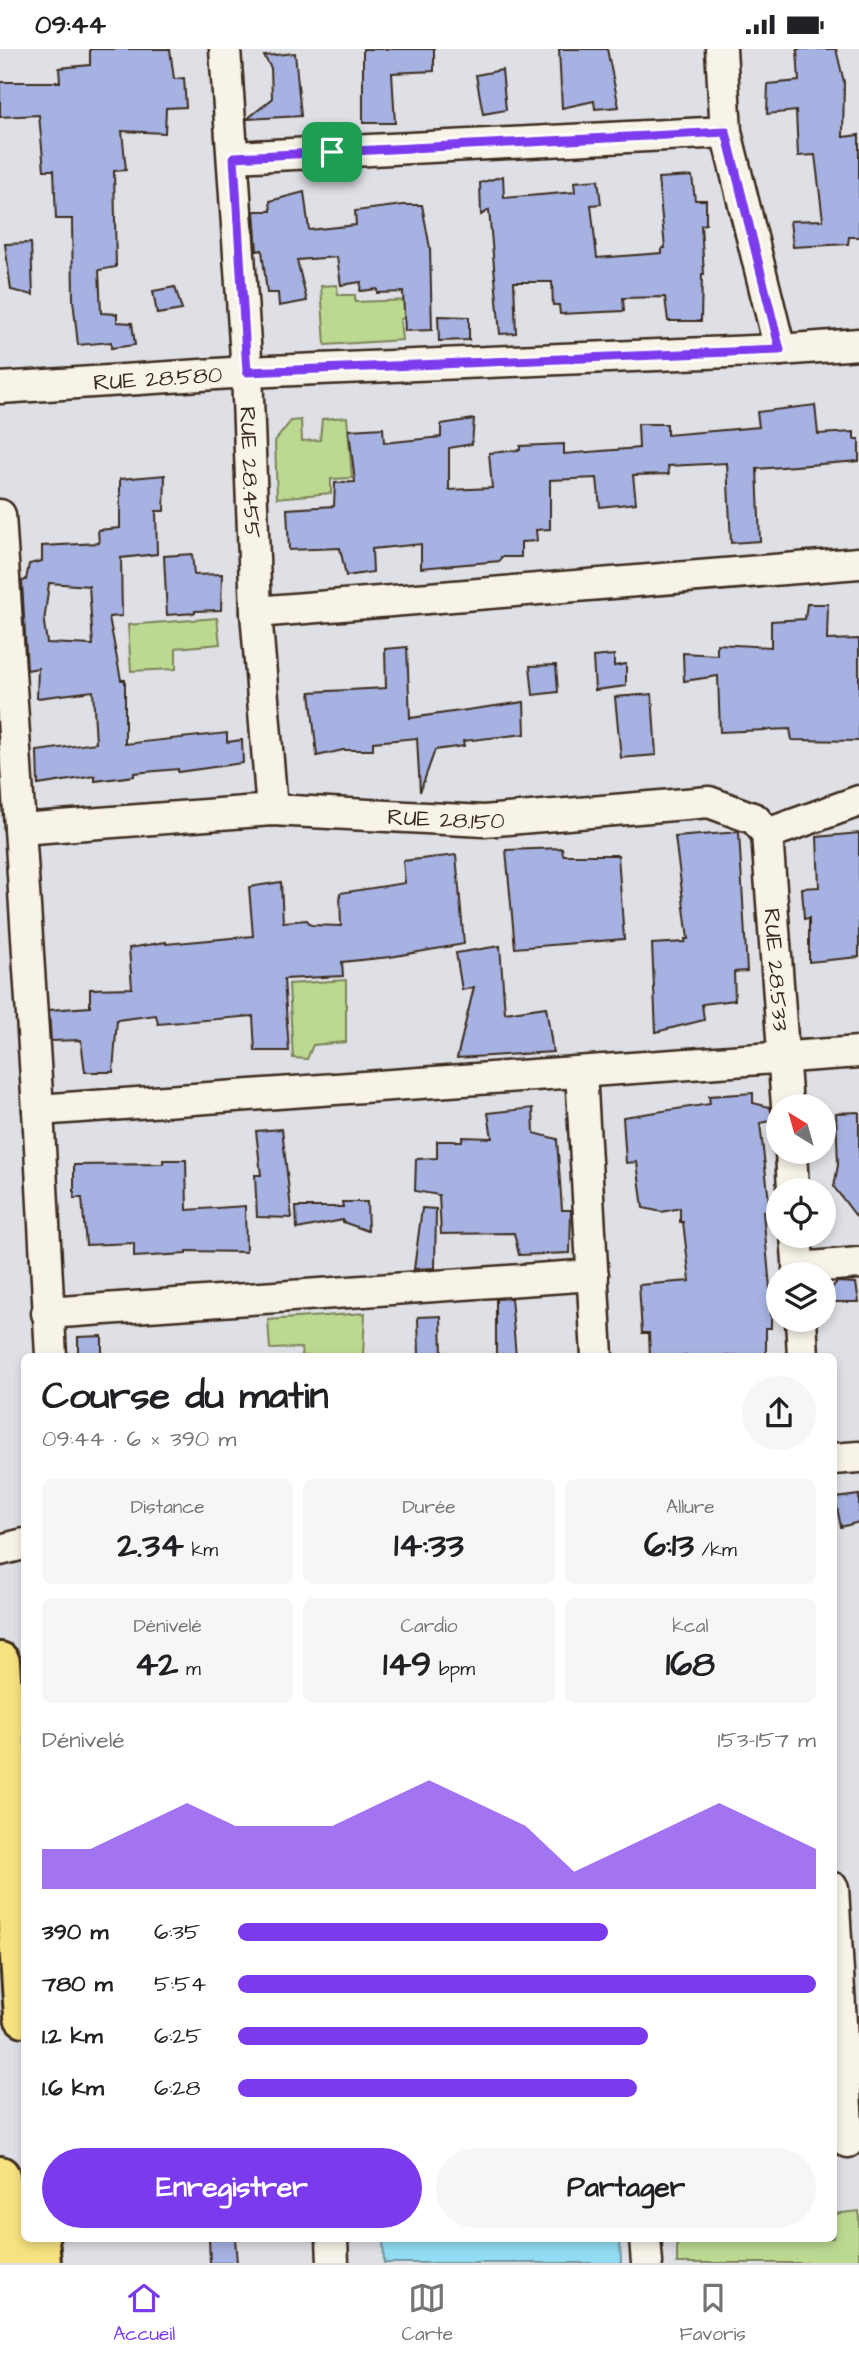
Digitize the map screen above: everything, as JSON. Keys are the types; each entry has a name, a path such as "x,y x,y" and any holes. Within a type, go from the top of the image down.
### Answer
{"main road":[{"path":"0,1662 21,1973"},
{"path":"5,2263 6,2190"},
{"path":"39,2242 41,2263"}],"street":[{"name":"RUE 28.455","path":"225,49 247,372 256,612 272,810"},
{"path":"721,49 726,132 780,350"},
{"path":"234,157 726,132"},
{"name":"RUE 28.580","path":"0,388 247,372 780,350 859,344"},
{"path":"0,516 51,1353"},
{"path":"256,612 859,563"},
{"path":"767,834 859,801"},
{"name":"RUE 28.150","path":"20,829 272,810 484,821 709,802 755,820 767,834"},
{"name":"RUE 28.533","path":"767,834 787,1094"},
{"path":"38,1110 859,1052"},
{"path":"581,1072 597,1353"},
{"path":"836,1266 859,1263"},
{"path":"47,1313 593,1275"},
{"path":"802,1332 803,1353"},
{"path":"837,1459 859,1457"},
{"path":"0,1550 21,1545"},
{"path":"837,1961 847,2142"},
{"path":"332,2242 333,2263"},
{"path":"645,2242 647,2263"}],"green space":[{"path":"337,285 338,295 355,295 355,302 411,300 413,317 400,319 402,340 325,345 321,286"},
{"path":"347,417 352,478 331,479 331,493 277,498 275,441 291,421 301,420 302,441 320,440 322,419"},
{"path":"217,618 220,644 176,648 176,669 131,671 128,625"},
{"path":"346,980 346,1042 313,1045 307,1059 293,1058 289,984"},
{"path":"365,1313 363,1353 302,1353 301,1348 270,1349 268,1320"},
{"path":"859,2211 859,2263 677,2263 677,2242 837,2242 837,2214"}],"water":[{"path":"383,2242 620,2242 621,2263 384,2263"}],"building":[{"path":"90,49 170,49 174,79 184,78 186,107 166,108 165,133 122,131 126,170 114,171 116,267 99,270 101,313 117,314 117,322 132,323 135,345 111,348 111,342 78,345 73,300 72,219 56,219 54,170 44,170 39,115 0,117 0,82 60,82 59,68 90,65"},
{"path":"363,49 434,49 434,71 392,73 395,123 363,123"},
{"path":"559,49 607,49 619,107 595,109 594,101 562,108"},
{"path":"797,49 836,49 844,82 843,137 859,135 859,237 849,237 848,244 793,247 790,221 823,220 815,155 798,156 796,111 767,114 768,84 799,81"},
{"path":"295,53 301,116 247,119 272,99 271,68 264,56"},
{"path":"502,70 506,110 483,114 476,75"},
{"path":"503,176 504,198 575,192 574,182 598,180 601,204 591,205 597,258 662,253 662,248 665,248 658,178 692,176 695,200 706,200 706,224 701,225 704,274 701,321 668,321 665,297 623,298 624,311 560,314 559,305 553,305 552,282 514,282 516,333 500,334 489,210 481,215 480,183"},
{"path":"304,192 309,230 356,225 355,211 422,205 430,248 432,330 405,331 403,292 377,293 377,289 360,291 361,282 341,285 337,257 297,260 307,301 279,306 278,293 267,293 262,250 257,251 254,211 271,211 270,201"},
{"path":"31,243 33,295 11,290 5,244"},
{"path":"175,287 182,310 157,314 153,291"},
{"path":"438,316 469,317 469,340 439,341"},
{"path":"815,405 818,434 854,432 854,439 859,439 859,461 757,469 760,541 731,543 727,463 668,466 669,474 633,475 636,503 600,507 597,478 550,480 550,529 536,530 537,541 521,542 521,557 501,557 500,561 421,568 421,544 372,549 373,572 346,576 340,548 289,550 287,509 334,506 335,483 355,482 349,430 383,428 384,443 441,437 441,424 474,419 472,444 449,448 449,490 492,488 489,453 520,450 520,446 564,444 564,454 639,448 638,424 667,424 667,435 759,427 757,412"},
{"path":"165,475 164,511 156,511 157,554 121,558 122,616 109,617 121,680 125,680 125,744 227,733 227,742 242,740 243,763 178,772 178,769 134,773 134,776 95,781 95,776 38,785 37,751 96,743 93,691 37,698 38,668 27,670 22,581 26,580 29,564 42,561 42,546 99,543 98,530 120,528 120,479","holes":["49,583 89,586 93,645 47,643 44,623"]},
{"path":"192,554 194,575 222,574 221,610 167,615 164,556"},
{"path":"807,604 828,604 827,640 859,639 859,741 792,740 790,729 720,732 718,676 684,681 683,653 717,655 717,644 771,647 771,621 805,619"},
{"path":"407,647 410,718 524,702 525,734 463,741 464,746 435,750 420,792 417,738 373,742 373,750 343,750 317,756 310,692 386,688 385,649"},
{"path":"614,655 614,666 626,664 626,686 595,690 593,657"},
{"path":"556,665 558,692 533,695 530,666"},
{"path":"652,694 656,755 621,758 615,697"},
{"path":"739,832 747,971 734,972 735,1000 702,1004 704,1020 656,1032 652,944 685,942 685,939 688,939 675,837"},
{"path":"859,833 859,957 809,962 809,918 804,919 802,888 819,887 817,837"},
{"path":"562,848 563,855 618,855 624,939 515,948 506,850"},
{"path":"456,855 464,944 342,962 343,976 284,979 289,1051 255,1051 253,1016 158,1024 156,1015 117,1020 113,1072 85,1072 81,1040 51,1041 49,1010 90,1007 90,989 132,988 129,948 166,942 253,936 249,887 281,882 283,922 307,920 311,925 341,926 340,893 405,883 403,861"},
{"path":"500,946 505,1013 546,1007 553,1052 457,1058 474,987 462,990 456,953"},
{"path":"753,1093 753,1103 766,1106 766,1122 760,1123 766,1178 766,1211 763,1211 768,1262 766,1353 650,1353 649,1333 642,1333 639,1285 690,1281 680,1208 662,1212 643,1208 637,1162 626,1163 623,1117 710,1104 709,1096"},
{"path":"533,1108 534,1133 557,1139 562,1210 571,1210 570,1253 519,1255 514,1233 441,1234 439,1195 415,1191 416,1159 437,1158 437,1141 462,1141 462,1137 492,1138 488,1113"},
{"path":"859,1112 859,1220 836,1190 836,1113"},
{"path":"282,1129 292,1218 257,1217 255,1175 261,1175 256,1131"},
{"path":"163,1160 186,1160 187,1210 245,1206 246,1252 186,1251 186,1254 134,1257 134,1243 86,1245 82,1198 74,1198 74,1165 163,1164"},
{"path":"342,1202 367,1202 368,1231 343,1220 297,1229 296,1207 343,1207"},
{"path":"422,1208 436,1209 435,1268 414,1269"},
{"path":"836,1283 856,1283 859,1302 836,1302"},
{"path":"511,1298 516,1353 496,1353 496,1299"},
{"path":"441,1316 442,1353 419,1353 418,1317"},
{"path":"102,1336 102,1353 78,1353 78,1337"},
{"path":"859,1495 859,1522 841,1527 837,1498"},
{"path":"209,2242 235,2242 237,2263 210,2263"}],"route":[{"path":"726,132 780,350 247,372 234,157 332,152 726,132"}]}
